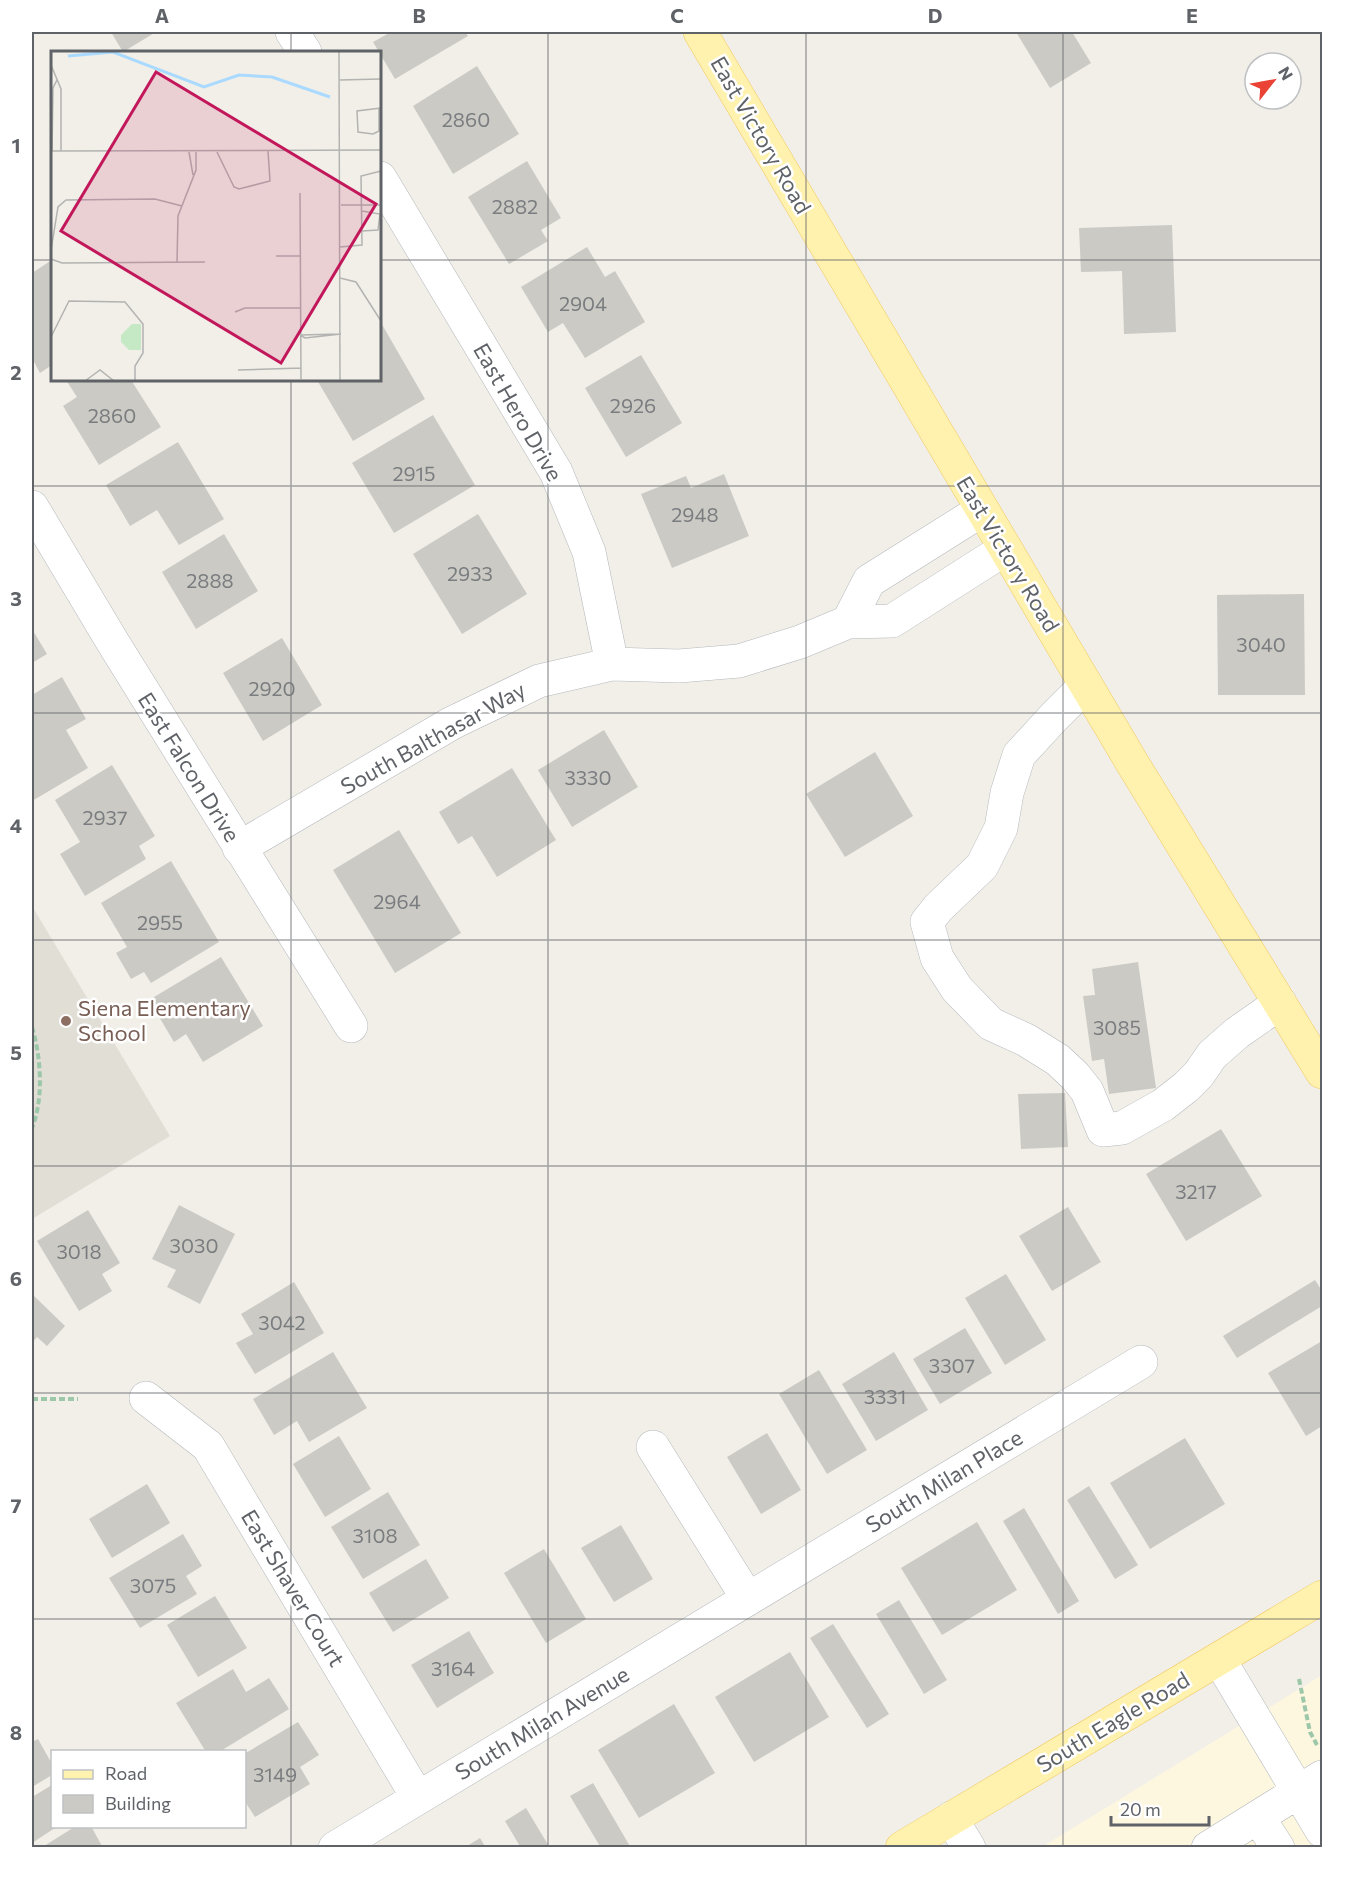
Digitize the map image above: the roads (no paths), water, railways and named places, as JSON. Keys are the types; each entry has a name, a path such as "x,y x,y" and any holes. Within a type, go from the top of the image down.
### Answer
{"main road":[{"name":"East Victory Road","path":"700,32 1086,685 1323,1072"},
{"name":"South Eagle Road","path":"903,1848 1323,1597"}],"street":[{"path":"292,32 303,51"},
{"name":"East Hero Drive","path":"381,180 556,472 589,552 612,664"},
{"name":"East Falcon Drive","path":"32,507 239,848 351,1026"},
{"path":"849,622 869,581 982,510"},
{"name":"South Balthasar Way","path":"239,848 452,723 538,681 612,664 679,666 739,661 800,642 849,622 892,621 1005,549"},
{"path":"1086,685 1019,755 1007,793 1001,828 982,866 938,908 927,922 937,958 957,989 991,1024 1026,1040 1058,1060 1075,1076 1087,1091 1103,1130 1122,1128 1163,1105 1186,1087 1199,1074 1212,1055 1237,1033 1280,1003"},
{"name":"South Milan Place","path":"748,1599 1141,1362"},
{"name":"East Shaver Court","path":"146,1398 208,1446 418,1798"},
{"path":"653,1447 748,1599"},
{"name":"South Milan Avenue","path":"335,1848 748,1599"},
{"path":"1219,1659 1313,1772 1323,1831"},
{"path":"1208,1848 1258,1817 1313,1772"},
{"path":"1258,1817 1278,1848"},
{"path":"951,1818 969,1848"}],"place":[{"name":"Siena Elementary School","path":"66,1021"}]}
